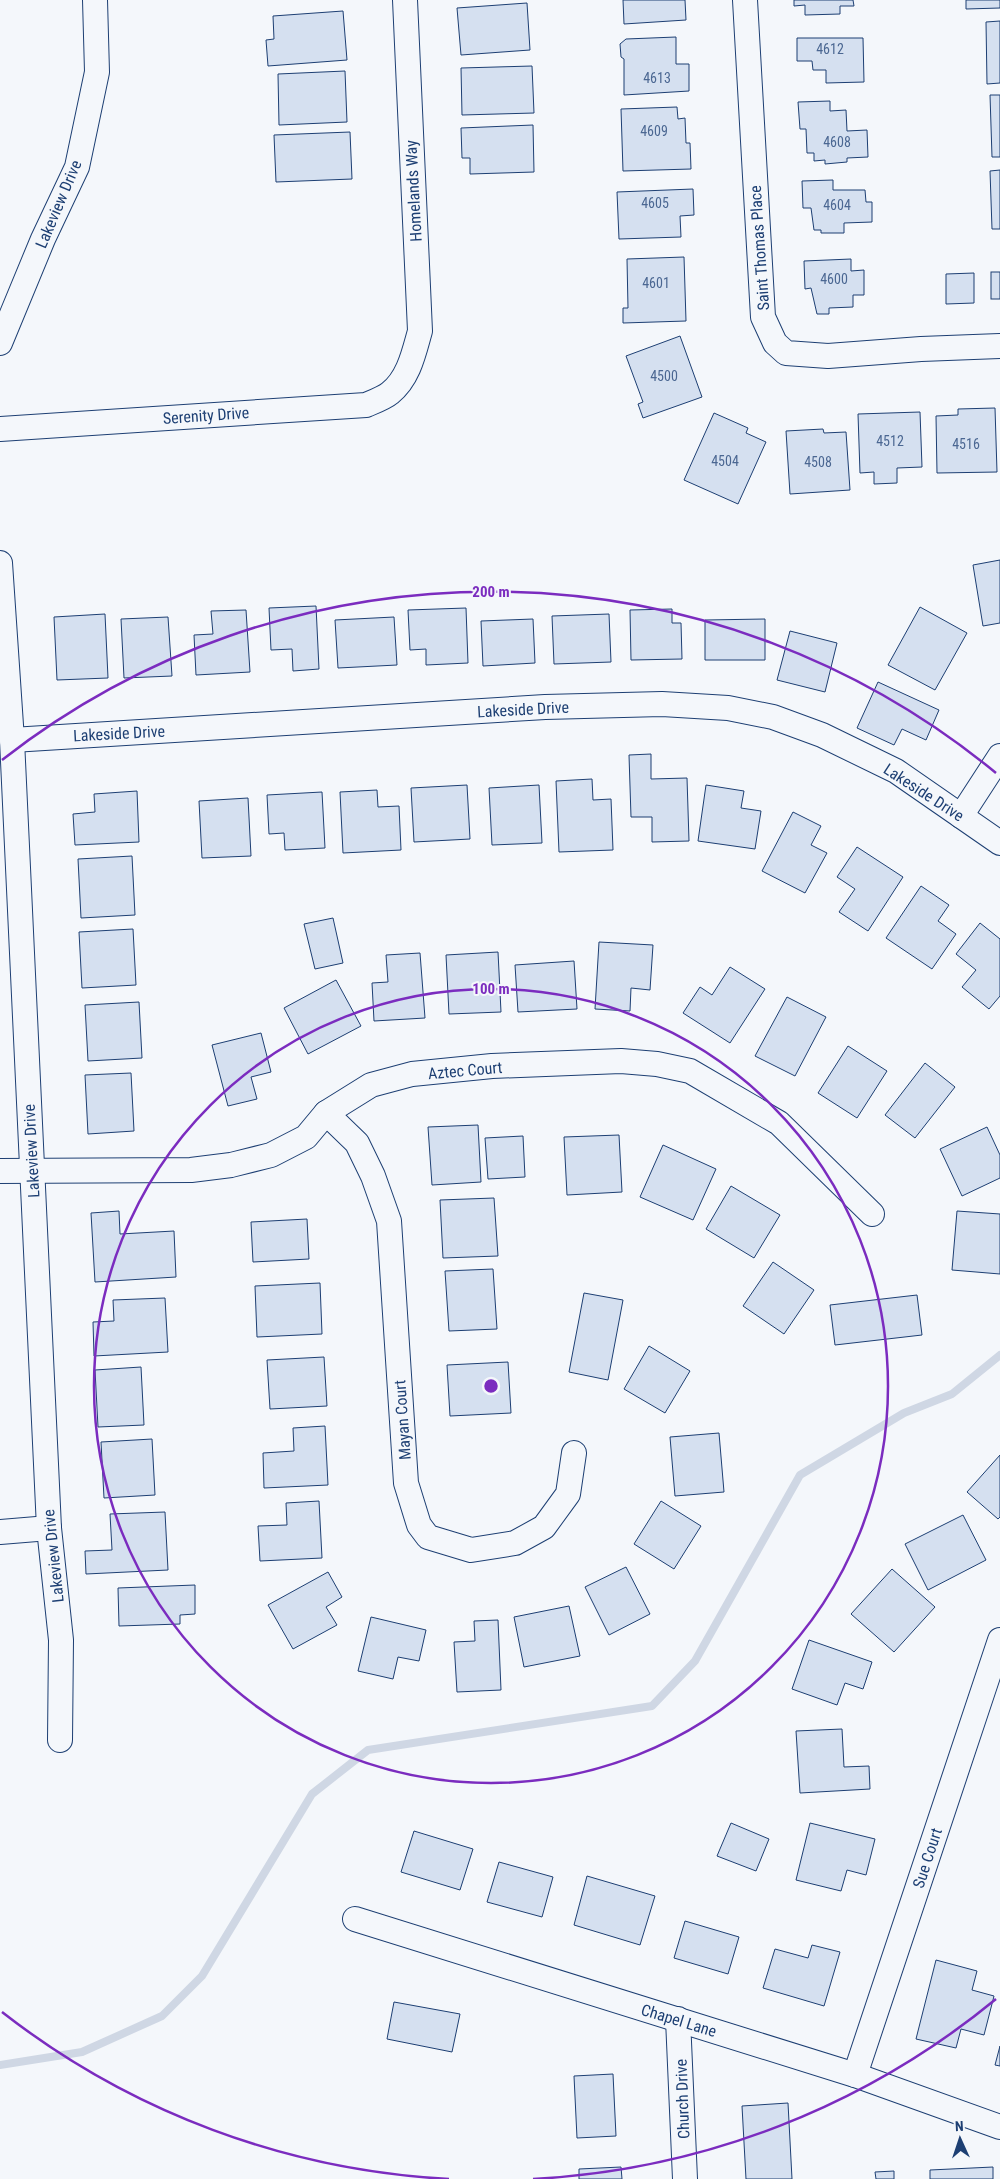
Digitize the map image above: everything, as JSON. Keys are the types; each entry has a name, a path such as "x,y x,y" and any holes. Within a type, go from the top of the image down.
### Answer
{"street":[{"name":"Lakeview Drive","path":"0,343 43,239 77,167 97,72 95,0"},
{"name":"Homelands Way","path":"403,378 412,358 420,331 405,0"},
{"name":"Saint Thomas Place","path":"745,0 763,317 775,343 786,352 828,356 921,349 1000,346"},
{"name":"Serenity Drive","path":"0,429 366,405 390,393 403,378"},
{"name":"Lakeview Drive","path":"0,563 12,740 49,1528 61,1640 60,1740"},
{"name":"Lakeside Drive","path":"12,740 546,707 662,704 728,708 773,716 822,735 896,771 1000,843"},
{"path":"961,816 1000,756"},
{"name":"Aztec Court","path":"0,1171 191,1170 231,1165 271,1156 306,1137 326,1113 371,1085 412,1074 492,1066 621,1061 657,1064 690,1071 779,1123 872,1214"},
{"name":"Mayan Court","path":"326,1113 357,1143 374,1176 388,1221 406,1484 419,1525 428,1537 471,1550 515,1543 544,1527 568,1494 574,1454"},
{"path":"0,1532 49,1528"},
{"name":"Sue Court","path":"855,2075 1000,1640"},
{"name":"Chapel Lane","path":"355,1919 855,2075 1000,2127"},
{"name":"Church Drive","path":"678,2019 685,2179"}],"building":[{"path":"623,0 685,0 686,20 624,24"},
{"path":"794,0 853,0 854,6 840,6 840,14 805,15 805,5 794,6"},
{"path":"966,0 1000,0 1000,8 966,9"},
{"path":"527,3 530,50 461,55 457,8"},
{"path":"343,11 347,60 268,66 266,40 274,39 273,16"},
{"path":"1000,21 1000,83 987,84 986,22"},
{"path":"676,37 676,64 689,64 689,91 624,95 624,59 621,57 620,44 626,39"},
{"path":"797,38 863,38 864,82 826,83 826,70 813,70 812,61 797,61"},
{"path":"532,66 534,113 462,115 461,68"},
{"path":"345,71 347,122 279,125 278,74"},
{"path":"990,95 1000,95 1000,157 992,157"},
{"path":"830,101 830,111 846,110 847,131 867,130 868,157 847,158 847,162 825,164 825,160 814,161 814,153 807,153 806,129 800,129 798,102"},
{"path":"677,107 678,119 685,118 686,143 690,143 691,169 623,171 621,109"},
{"path":"533,125 534,172 470,174 470,158 462,158 461,128"},
{"path":"350,132 352,179 276,182 274,135"},
{"path":"1000,170 1000,229 992,229 990,171"},
{"path":"833,180 833,190 865,190 866,202 872,202 872,222 844,223 844,233 821,233 821,230 814,230 811,208 803,208 802,181"},
{"path":"693,189 694,215 680,216 681,237 619,239 617,192"},
{"path":"684,257 686,321 623,323 623,308 628,308 627,259"},
{"path":"851,259 851,271 864,270 864,295 853,295 853,307 829,308 829,314 817,314 811,288 805,289 804,261"},
{"path":"991,272 1000,272 1000,299 991,299"},
{"path":"974,273 974,303 946,304 946,274"},
{"path":"680,336 702,397 643,418 638,404 643,402 626,356"},
{"path":"995,408 997,472 937,473 936,416 958,415 958,409"},
{"path":"920,412 922,467 897,468 897,483 874,484 874,472 860,473 858,414"},
{"path":"714,413 748,428 746,433 766,442 738,504 684,480"},
{"path":"823,429 824,433 846,432 850,490 790,494 786,431"},
{"path":"1000,560 1000,623 983,626 973,565"},
{"path":"316,606 319,669 293,671 292,649 271,650 269,608"},
{"path":"920,607 967,633 935,690 888,665"},
{"path":"466,608 468,663 426,665 426,649 410,650 408,610"},
{"path":"672,609 672,623 681,623 682,659 631,660 630,610"},
{"path":"246,610 250,672 196,675 194,635 213,634 211,611"},
{"path":"105,614 108,678 57,680 54,617"},
{"path":"609,614 611,662 554,664 552,616"},
{"path":"168,617 172,676 124,678 121,619"},
{"path":"394,617 397,665 338,668 335,620"},
{"path":"533,619 535,663 483,666 481,621"},
{"path":"765,619 765,660 705,660 705,620"},
{"path":"790,631 837,643 825,692 777,680"},
{"path":"878,682 939,710 926,740 902,729 894,745 857,728"},
{"path":"651,754 651,779 687,778 689,841 652,842 652,817 631,817 629,755"},
{"path":"592,779 593,800 611,799 613,850 559,852 556,781"},
{"path":"467,785 470,839 414,842 411,788"},
{"path":"539,785 542,843 492,845 489,788"},
{"path":"706,785 744,791 741,808 761,811 755,849 698,841"},
{"path":"377,790 378,807 399,806 401,850 343,853 340,792"},
{"path":"137,791 139,842 75,845 73,814 95,812 94,794"},
{"path":"322,792 325,848 285,850 284,833 269,834 267,795"},
{"path":"248,798 251,856 202,858 199,801"},
{"path":"793,812 821,826 811,845 827,853 805,893 762,871"},
{"path":"857,847 903,877 868,931 839,912 855,889 837,877"},
{"path":"132,856 135,915 81,918 78,859"},
{"path":"921,886 949,905 938,921 956,934 932,969 886,938"},
{"path":"333,918 343,963 315,969 304,924"},
{"path":"980,923 1000,939 1000,996 989,1009 962,987 976,970 956,954"},
{"path":"133,929 136,985 82,988 79,932"},
{"path":"599,942 653,945 650,990 631,988 630,1011 595,1009"},
{"path":"498,952 501,1012 449,1014 446,955"},
{"path":"420,953 425,1018 374,1021 372,983 388,982 386,955"},
{"path":"574,961 577,1009 518,1012 515,965"},
{"path":"730,967 765,989 730,1043 683,1013 700,987 712,995"},
{"path":"336,980 361,1026 308,1054 284,1008"},
{"path":"787,997 826,1017 795,1076 755,1056"},
{"path":"139,1002 142,1058 88,1061 85,1005"},
{"path":"261,1033 271,1072 251,1077 257,1099 228,1106 212,1045"},
{"path":"848,1046 887,1071 857,1118 818,1093"},
{"path":"925,1063 955,1087 915,1138 885,1115"},
{"path":"131,1073 134,1131 88,1134 85,1075"},
{"path":"478,1125 481,1182 432,1185 428,1127"},
{"path":"987,1127 1000,1155 1000,1178 962,1196 940,1149"},
{"path":"619,1135 622,1192 567,1195 564,1137"},
{"path":"523,1136 525,1177 488,1179 485,1138"},
{"path":"663,1145 716,1169 693,1220 640,1197"},
{"path":"731,1186 780,1215 754,1258 706,1229"},
{"path":"494,1198 498,1256 443,1258 440,1200"},
{"path":"119,1211 120,1234 174,1231 176,1277 95,1282 91,1213"},
{"path":"957,1211 1000,1214 1000,1274 952,1270"},
{"path":"307,1219 309,1259 253,1262 251,1222"},
{"path":"773,1262 814,1290 784,1334 743,1306"},
{"path":"493,1269 497,1329 449,1331 445,1271"},
{"path":"320,1283 322,1334 257,1337 255,1286"},
{"path":"584,1293 623,1300 608,1380 569,1372"},
{"path":"917,1295 922,1335 835,1345 830,1305"},
{"path":"165,1298 168,1352 94,1356 93,1322 114,1321 113,1300"},
{"path":"649,1346 690,1371 665,1413 624,1389"},
{"path":"324,1357 327,1406 270,1409 267,1360"},
{"path":"508,1362 511,1413 450,1416 447,1365"},
{"path":"141,1367 144,1425 98,1427 95,1370"},
{"path":"325,1426 328,1485 264,1488 263,1453 294,1451 293,1428"},
{"path":"719,1433 724,1492 675,1496 670,1437"},
{"path":"152,1439 155,1495 104,1498 101,1442"},
{"path":"1000,1455 1000,1517 998,1519 967,1492"},
{"path":"319,1501 322,1558 260,1561 258,1526 287,1525 286,1503"},
{"path":"661,1501 701,1526 674,1569 634,1544"},
{"path":"165,1512 168,1570 86,1574 85,1551 112,1550 110,1514"},
{"path":"963,1515 986,1560 928,1590 905,1544"},
{"path":"626,1567 650,1614 609,1635 585,1587"},
{"path":"892,1569 935,1607 894,1652 851,1614"},
{"path":"328,1572 342,1597 326,1607 337,1625 293,1649 268,1605"},
{"path":"195,1585 195,1614 180,1615 180,1624 119,1626 118,1588"},
{"path":"569,1606 580,1656 524,1667 514,1617"},
{"path":"371,1617 426,1630 419,1661 398,1657 393,1679 358,1671"},
{"path":"498,1620 501,1690 457,1692 454,1642 475,1641 474,1621"},
{"path":"809,1640 872,1662 863,1689 845,1683 837,1705 792,1689"},
{"path":"842,1729 844,1767 869,1766 870,1789 800,1793 796,1731"},
{"path":"731,1823 769,1839 756,1871 717,1856"},
{"path":"810,1823 875,1839 866,1875 847,1870 841,1891 796,1880"},
{"path":"414,1831 473,1849 460,1890 401,1872"},
{"path":"499,1862 553,1877 542,1917 487,1902"},
{"path":"587,1876 655,1896 640,1945 574,1925"},
{"path":"685,1921 739,1937 728,1974 674,1958"},
{"path":"812,1945 840,1952 824,2006 763,1988 775,1949 808,1958"},
{"path":"936,1960 977,1971 972,1990 994,1996 984,2035 961,2029 956,2048 916,2039"},
{"path":"394,2002 460,2014 452,2052 387,2039"},
{"path":"1000,2046 1000,2066 995,2065"},
{"path":"613,2074 616,2136 577,2138 574,2076"},
{"path":"788,2103 792,2179 746,2179 742,2106"},
{"path":"621,2167 622,2179 579,2179 579,2169"},
{"path":"993,2167 993,2179 930,2179 930,2170"},
{"path":"894,2171 894,2179 876,2179 875,2172"}],"waterway":[{"path":"0,2065 82,2052 162,2016 202,1976 312,1794 368,1750 652,1706 695,1661 800,1475 904,1413 952,1394 1000,1355"}]}
